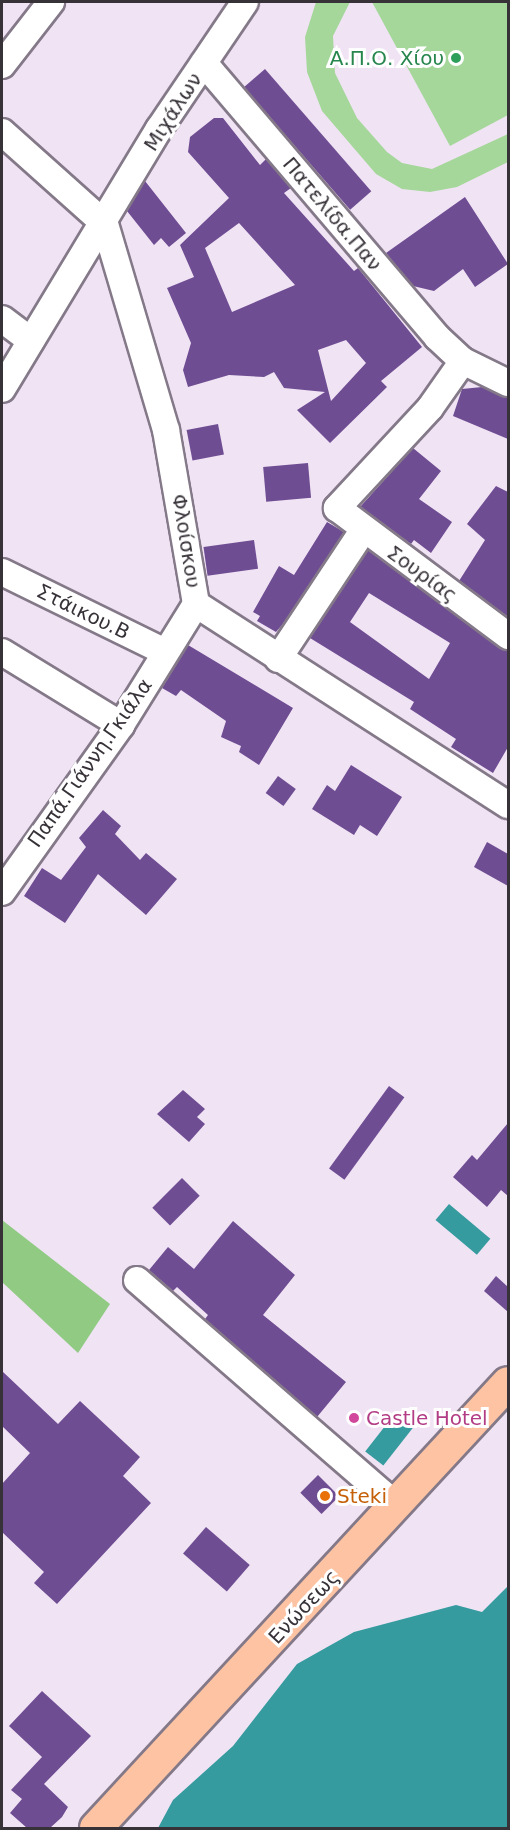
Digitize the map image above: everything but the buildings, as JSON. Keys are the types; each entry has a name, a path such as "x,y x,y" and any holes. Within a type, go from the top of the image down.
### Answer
{"main road":[{"name":"Ενώσεως","path":"96,1828 397,1506 508,1383"}],"street":[{"path":"2,64 51,2"},
{"name":"Μιχάλων","path":"2,389 204,63 245,2"},
{"name":"Πατελίδα.Παν","path":"204,63 437,337 463,361 508,383"},
{"path":"2,132 105,224"},
{"name":"Φλοίσκου","path":"105,224 135,312 166,430 196,604 278,659 508,805"},
{"path":"2,319 31,341"},
{"name":"Σουρίας","path":"463,361 430,408 337,508 362,532 508,636"},
{"path":"278,659 362,532"},
{"name":"Στάικου.Β","path":"2,572 165,652"},
{"name":"Παπά.Γιάννη.Γκιάλα","path":"2,892 121,724 196,604"},
{"path":"2,652 121,724"},
{"path":"137,1280 397,1506"}],"green space":[{"path":"316,2 350,2 333,36 335,73 357,118 387,152 402,163 432,169 508,134 508,162 457,187 430,192 402,189 376,174 322,111 307,72 305,37"},
{"name":"Α.Π.Ο. Χίου","path":"372,2 508,2 508,115 450,146"},
{"path":"2,1220 110,1304 78,1353 2,1282"}],"water":[{"path":"449,1204 490,1239 477,1255 436,1220"},
{"path":"396,1412 414,1426 383,1466 365,1451"},
{"path":"508,1586 508,1828 158,1828 173,1800 233,1746 297,1664 354,1632 456,1605 482,1612"}],"place":[{"name":"Α.Π.Ο. Χίου","path":"456,58"},
{"name":"Castle Hotel","path":"354,1418"},
{"name":"Steki","path":"325,1496"}]}
